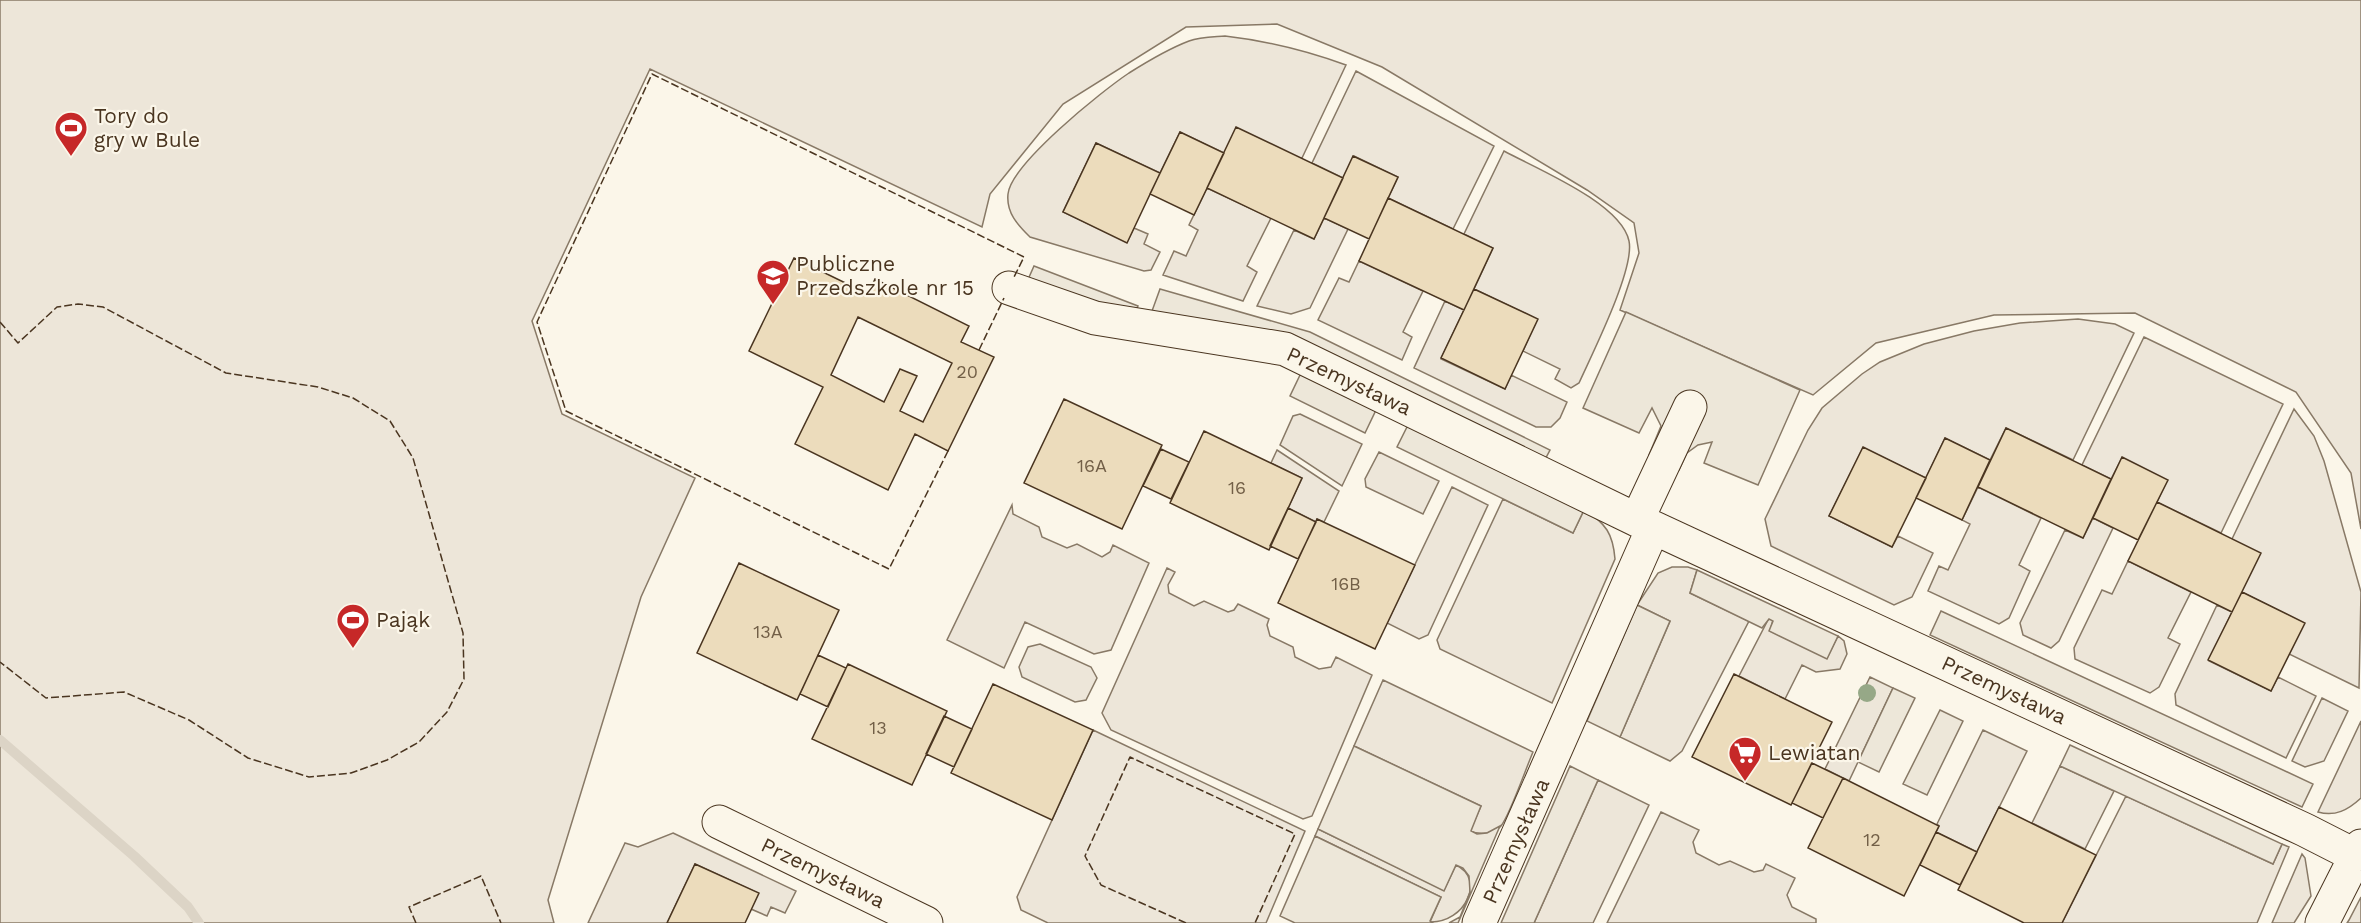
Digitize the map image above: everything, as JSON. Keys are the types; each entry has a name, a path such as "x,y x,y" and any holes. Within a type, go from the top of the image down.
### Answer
{"street":[{"name":"Przemysława","path":"1009,288 1095,318 1285,349 1645,524 2284,820 2358,851"},
{"name":"Przemysława","path":"1479,923 1645,524 1690,407"},
{"name":"Przemysława","path":"719,822 926,923"},
{"path":"2322,923 2358,851"}],"shaded area":[{"path":"0,0 2361,0 2361,529 2351,473 2296,392 2135,313 1994,315 1876,343 1813,395 1620,310 1639,253 1634,223 1587,190 1382,67 1277,24 1186,27 1063,104 990,194 982,227 650,69 532,321 562,414 695,478 641,597 548,900 554,923 0,923"},
{"path":"1225,36 1286,47 1346,65 1302,158 1224,153 1180,132 1160,173 1096,143 1063,212 1127,242 1134,228 1148,234 1144,244 1160,252 1151,270 1144,271 1030,237 1011,213 1008,194 1013,181 1040,147 1099,95 1143,64 1189,41"},
{"path":"1356,71 1494,146 1453,229 1388,198 1398,177 1354,156 1343,178 1312,163"},
{"path":"1504,151 1556,177 1595,201 1611,213 1623,227 1629,241 1626,271 1611,312 1579,383 1571,388 1555,379 1560,369 1523,351 1537,319 1474,289 1493,248 1464,234"},
{"path":"1207,188 1271,218 1247,266 1257,272 1243,301 1163,275 1174,251 1186,256 1198,230 1189,225"},
{"path":"1324,218 1348,229 1310,308 1291,314 1257,306 1294,230 1314,239"},
{"path":"1359,261 1423,291 1403,332 1412,337 1402,360 1318,320 1339,278 1349,282"},
{"path":"1034,266 1138,306 1131,324 1022,293"},
{"path":"1160,289 1310,332 1550,450 1541,467 1152,311"},
{"path":"1445,301 1464,310 1441,359 1505,389 1511,375 1567,402 1560,418 1551,427 1536,427 1414,368"},
{"path":"1626,312 1800,390 1758,485 1704,463 1712,442 1698,445 1687,453 1679,470 1649,455 1661,426 1652,408 1639,433 1583,408"},
{"path":"2078,319 2115,324 2134,333 2073,460 2006,428 1990,460 1945,438 1926,478 1863,448 1829,516 1892,547 1898,536 1933,553 1912,597 1894,605 1771,546 1765,519 1808,430 1822,408 1862,374 1880,362 1924,344 1974,331 2020,323"},
{"path":"2144,337 2283,404 2221,533 2157,502 2167,480 2122,458 2111,479 2082,465"},
{"path":"1301,373 1376,410 1365,433 1290,396"},
{"path":"2294,409 2314,436 2324,461 2361,592 2359,688 2289,654 2304,623 2242,592 2232,539"},
{"path":"1300,414 1362,444 1342,486 1280,445 1293,416"},
{"path":"1408,425 1584,510 1573,533 1397,447"},
{"path":"1277,450 1339,491 1324,522 1317,519 1316,522 1288,508 1302,478 1271,463"},
{"path":"1379,452 1439,481 1423,514 1366,487 1365,479"},
{"path":"1452,487 1488,505 1428,635 1419,639 1387,623"},
{"path":"1978,487 2041,518 2019,565 2030,571 2009,618 1999,624 1928,591 1939,566 1948,570 1970,524 1962,520"},
{"path":"1503,499 1573,533 1584,510 1603,525 1612,543 1615,559 1552,703 1440,649 1437,640"},
{"path":"1012,505 1013,514 1039,527 1042,537 1067,548 1077,544 1102,557 1110,552 1113,545 1149,563 1111,650 1094,654 1025,622 1004,668 947,640"},
{"path":"2093,518 2113,528 2059,641 2051,648 2023,635 2020,623 2065,530 2083,538"},
{"path":"2128,561 2191,592 2168,638 2180,644 2159,687 2150,693 2075,659 2074,648 2102,590 2112,594"},
{"path":"1672,567 1688,567 1697,570 1690,593 1749,621 1682,751 1670,761 1620,737 1670,621 1637,605 1658,573"},
{"path":"1167,568 1175,572 1168,585 1169,593 1194,606 1204,601 1228,612 1234,610 1238,604 1269,619 1267,625 1270,636 1293,647 1295,657 1319,669 1331,667 1336,657 1372,675 1312,816 1303,819 1111,730 1102,713"},
{"path":"1697,570 1838,636 1827,659 1769,631 1773,621 1769,619 1762,628 1690,593"},
{"path":"1637,605 1670,621 1620,737 1587,721"},
{"path":"2217,605 2232,612 2209,661 2271,691 2278,677 2316,696 2286,758 2176,705 2175,694"},
{"path":"1941,611 2313,784 2302,807 1930,635"},
{"path":"1769,618 1773,620 1770,631 1827,658 1838,636 1844,641 1847,654 1840,669 1816,672 1802,665 1785,699 1739,676"},
{"path":"1040,644 1091,667 1097,678 1086,700 1075,702 1022,677 1019,667 1028,647"},
{"path":"1870,677 1893,688 1849,781 1825,769"},
{"path":"1383,680 1533,752 1509,812 1498,829 1486,833 1470,831 1481,806 1354,746"},
{"path":"1893,688 1915,698 1879,772 1858,762"},
{"path":"2322,698 2348,711 2324,761 2305,767 2292,761"},
{"path":"1940,710 1963,721 1927,795 1903,784"},
{"path":"2361,721 2361,798 2336,813 2318,812"},
{"path":"1093,730 1305,831 1266,923 1048,923 1021,910 1017,897"},
{"path":"1983,730 2027,751 1977,852 1936,832 1939,826 1937,824"},
{"path":"2070,745 2282,844 2273,864 2060,766"},
{"path":"1354,746 1481,806 1471,831 1477,834 1487,833 1500,826 1458,923 1449,923 1460,917 1470,892 1469,876 1463,868 1456,865 1444,891 1318,829"},
{"path":"1570,766 1598,780 1534,923 1501,923"},
{"path":"2060,766 2114,791 2085,849 2032,823"},
{"path":"1598,780 1649,805 1593,923 1534,923"},
{"path":"2126,796 2273,864 2282,844 2289,847 2257,923 2062,923"},
{"path":"1661,812 1699,830 1693,842 1696,853 1719,865 1730,861 1754,872 1763,870 1766,864 1795,878 1787,895 1792,907 1816,919 1816,923 1607,923"},
{"path":"1318,829 1444,890 1456,865 1465,872 1470,880 1467,899 1462,908 1453,915 1430,922 1441,897 1315,836"},
{"path":"673,833 796,891 785,913 771,907 767,916 751,909 758,893 695,864 667,923 588,923 625,843 638,847"},
{"path":"1315,836 1441,897 1430,921 1433,923 1295,923 1280,916"},
{"path":"2302,854 2305,858 2311,896 2294,923 2272,923"},
{"path":"2361,897 2361,923 2347,923 2349,920"}],"building":[{"path":"1236,127 1343,178 1314,239 1207,188"},
{"path":"1180,132 1224,153 1194,215 1150,194"},
{"path":"1096,143 1160,173 1127,243 1063,212"},
{"path":"1353,156 1398,177 1369,239 1324,218"},
{"path":"1388,198 1493,248 1464,310 1359,261"},
{"path":"794,258 868,294 875,279 969,326 961,342 994,357 948,451 915,434 888,490 795,444 823,387 749,351","holes":["858,317 952,363 923,422 900,411 917,376 900,369 884,402 831,375"]},
{"path":"1474,289 1538,319 1505,389 1441,358"},
{"path":"1064,399 1162,445 1122,529 1024,483"},
{"path":"2006,428 2111,479 2083,538 1978,487"},
{"path":"1204,431 1302,478 1269,550 1170,503"},
{"path":"1945,438 1990,460 1962,520 1916,498"},
{"path":"1863,447 1926,478 1892,547 1829,516"},
{"path":"1161,449 1189,462 1171,499 1143,486"},
{"path":"2122,457 2168,480 2138,540 2093,518"},
{"path":"2157,502 2261,553 2232,612 2128,561"},
{"path":"1288,508 1316,522 1298,559 1270,546"},
{"path":"1317,519 1415,565 1375,649 1278,603"},
{"path":"739,563 839,610 797,700 697,653"},
{"path":"2242,592 2305,623 2271,691 2208,660"},
{"path":"818,655 846,668 828,707 800,694"},
{"path":"848,664 947,711 912,785 812,739"},
{"path":"1734,674 1832,722 1791,805 1692,757"},
{"path":"993,684 1093,730 1052,820 951,773"},
{"path":"944,716 972,729 954,767 926,754"},
{"path":"1812,763 1843,778 1823,818 1792,803"},
{"path":"1843,778 1939,826 1904,896 1808,848"},
{"path":"1999,807 2096,855 2062,923 2024,923 1958,890"},
{"path":"1936,832 1977,852 1960,885 1920,865"},
{"path":"695,864 759,893 745,923 667,923"}],"waterway":[{"path":"0,740 134,856 188,907 199,923"}],"fence":[{"path":"948,451 889,569 566,411 537,322 652,74 1024,257 1014,277"},
{"path":"979,350 1004,298"},
{"path":"0,322 18,343 57,307 78,304 103,307 226,373 318,387 353,398 390,421 413,458 463,633 464,679 447,712 419,742 387,760 351,773 309,777 248,758 189,720 124,692 46,698 0,662"},
{"path":"1186,923 1101,885 1085,856 1130,757 1295,834 1255,923"},
{"path":"416,923 409,907 481,876 501,923"}],"place":[{"name":"Tory do gry w Bule","path":"71,157"},
{"name":"Publiczne Przedszkole nr 15","path":"773,305"},
{"name":"Pająk","path":"353,649"},
{"name":"Lewiatan","path":"1745,782"}]}
